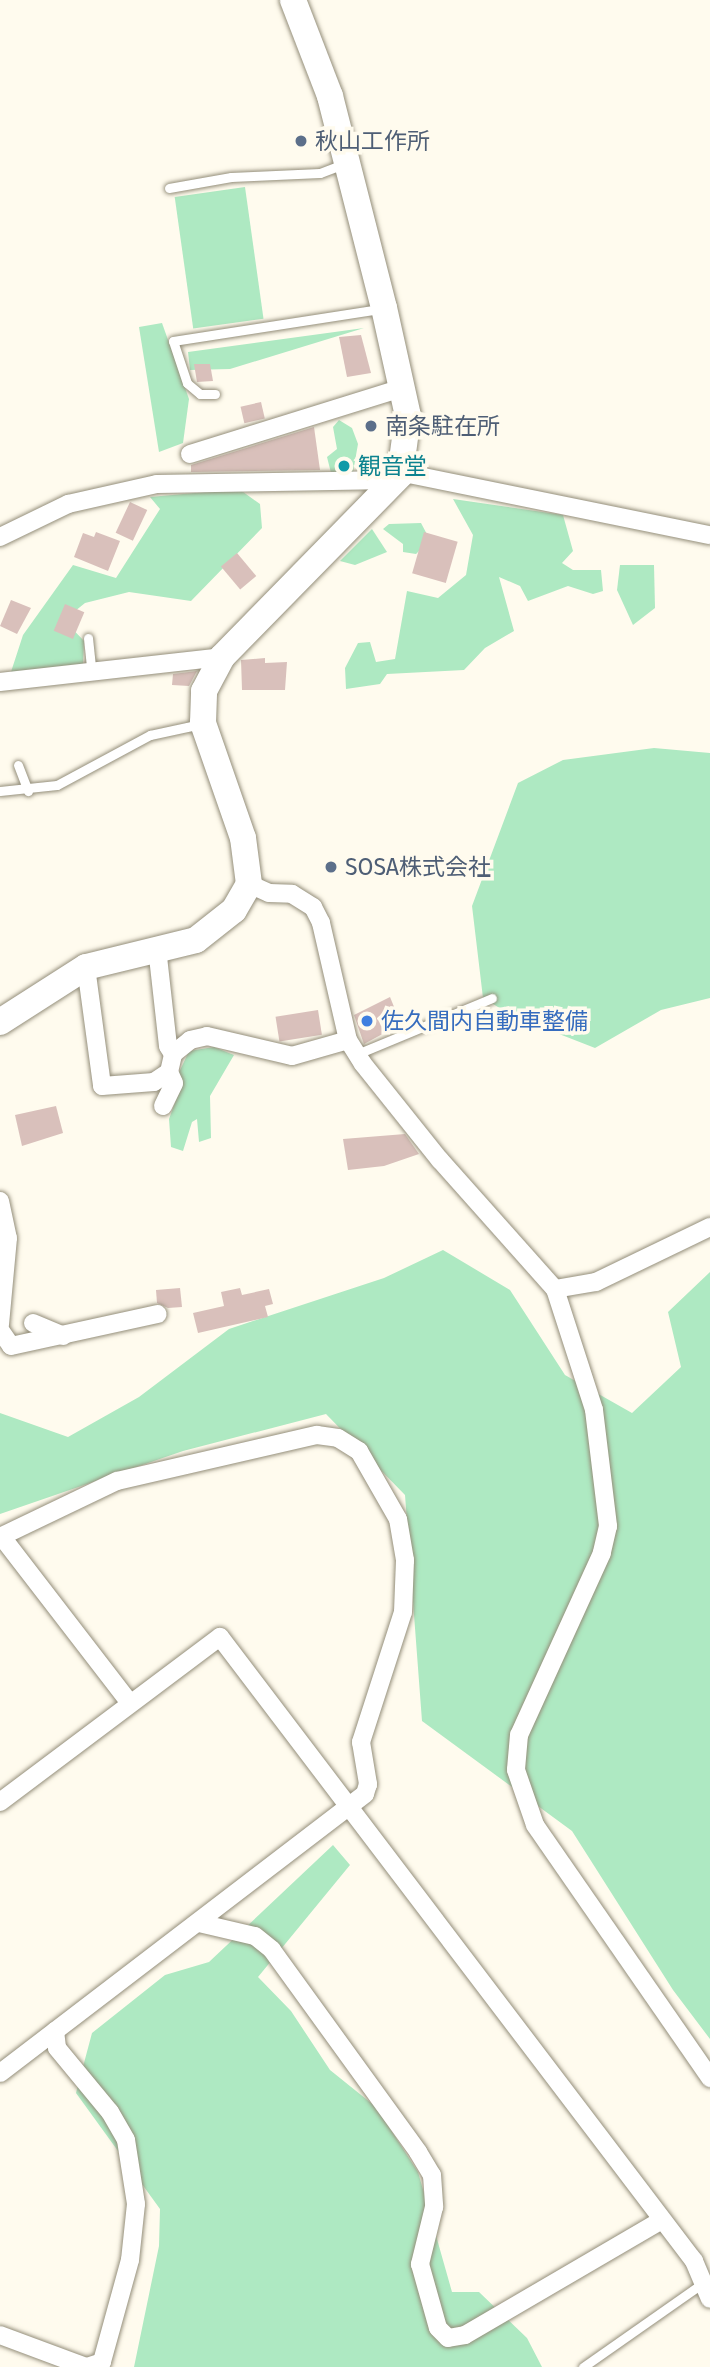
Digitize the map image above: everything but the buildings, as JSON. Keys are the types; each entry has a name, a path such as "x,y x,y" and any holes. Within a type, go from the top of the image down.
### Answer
{"street":[{"path":"0,1022 86,967 196,940 217,928 234,910 248,884 243,838 203,723 204,691 222,657 400,475 408,416 384,308 330,96 293,0"},
{"path":"190,454 402,388"},
{"path":"0,537 68,504 157,484 376,480 400,475 710,535"},
{"path":"0,682 91,669 222,657"},
{"path":"248,884 269,893 292,894 313,907 321,923 353,1047 440,1160 555,1289 594,1410 608,1526 601,1553 519,1735 516,1770 535,1825 710,2078"},
{"path":"157,948 168,1046 173,1054"},
{"path":"86,967 102,1086 154,1082 169,1072"},
{"path":"163,1106 174,1083 169,1072 173,1054 190,1040 207,1036 292,1056 353,1047"},
{"path":"0,1201 8,1238 0,1327 11,1346 158,1314"},
{"path":"555,1289 596,1282 710,1227"},
{"path":"33,1323 63,1336"},
{"path":"0,2073 365,1794 368,1784 361,1742 403,1612 405,1560 398,1519 359,1451 338,1438 317,1435 242,1449 117,1481 1,1537 130,1703"},
{"path":"0,1802 220,1637 347,1809 694,2261 706,2291"},
{"path":"199,1923 255,1936 272,1950 432,2175 434,2207 420,2264 438,2328 448,2338 465,2335 662,2220"},
{"path":"0,2335 87,2367 102,2362 130,2260 136,2204 126,2140 110,2112 57,2048 55,2031"}],"lane":[{"path":"169,188 231,177 320,173 346,163"},
{"path":"215,394 200,394 187,383 173,341 384,308"},
{"path":"88,638 91,669"},
{"path":"0,791 28,791 57,785 150,735 203,723"},
{"path":"18,765 28,791"},
{"path":"353,1047 492,998"},
{"path":"583,2367 706,2291"}],"green space":[{"path":"245,187 264,319 193,329 175,197"},
{"path":"162,323 189,399 183,443 159,452 139,327"},
{"path":"364,328 230,369 190,370 188,352"},
{"path":"339,420 352,428 358,444 352,478 332,477 327,457 337,449 333,427"},
{"path":"239,489 260,504 262,528 191,601 129,592 85,603 64,620 84,641 83,665 10,675 23,635 73,565 116,578 160,509 150,497"},
{"path":"453,499 563,515 573,551 562,563 573,570 601,570 603,591 593,594 568,586 528,601 520,586 499,577 514,631 485,648 464,670 387,674 380,684 346,689 345,668 358,643 370,642 376,662 395,659 407,591 438,598 466,575 473,535"},
{"path":"421,523 430,540 416,554 403,552 403,544 383,529 389,524"},
{"path":"372,529 387,552 355,565 340,561"},
{"path":"620,565 654,565 655,608 633,625 617,590"},
{"path":"654,748 710,753 710,998 661,1010 595,1048 513,1016 483,998 472,906 518,783 563,760"},
{"path":"214,1047 234,1055 210,1096 211,1138 199,1142 197,1119 192,1122 183,1151 171,1147 169,1119 180,1089 176,1079 189,1051"},
{"path":"443,1250 510,1290 565,1375 632,1413 681,1367 668,1312 710,1272 710,2039 673,1990 572,1831 422,1721 405,1495 326,1414 183,1451 0,1514 0,1413 68,1437 139,1397 229,1329 384,1278"},
{"path":"333,1845 350,1865 258,1977 291,2011 330,2070 376,2107 418,2172 452,2292 479,2292 527,2338 542,2367 134,2367 159,2246 160,2209 76,2093 92,2033 165,1975 209,1962"}],"place":[{"name":"秋山工作所","path":"301,141"},
{"name":"南条駐在所","path":"371,426"},
{"name":"観音堂","path":"344,466"},
{"name":"SOSA株式会社","path":"331,867"},
{"name":"佐久間内自動車整備","path":"367,1021"}]}
